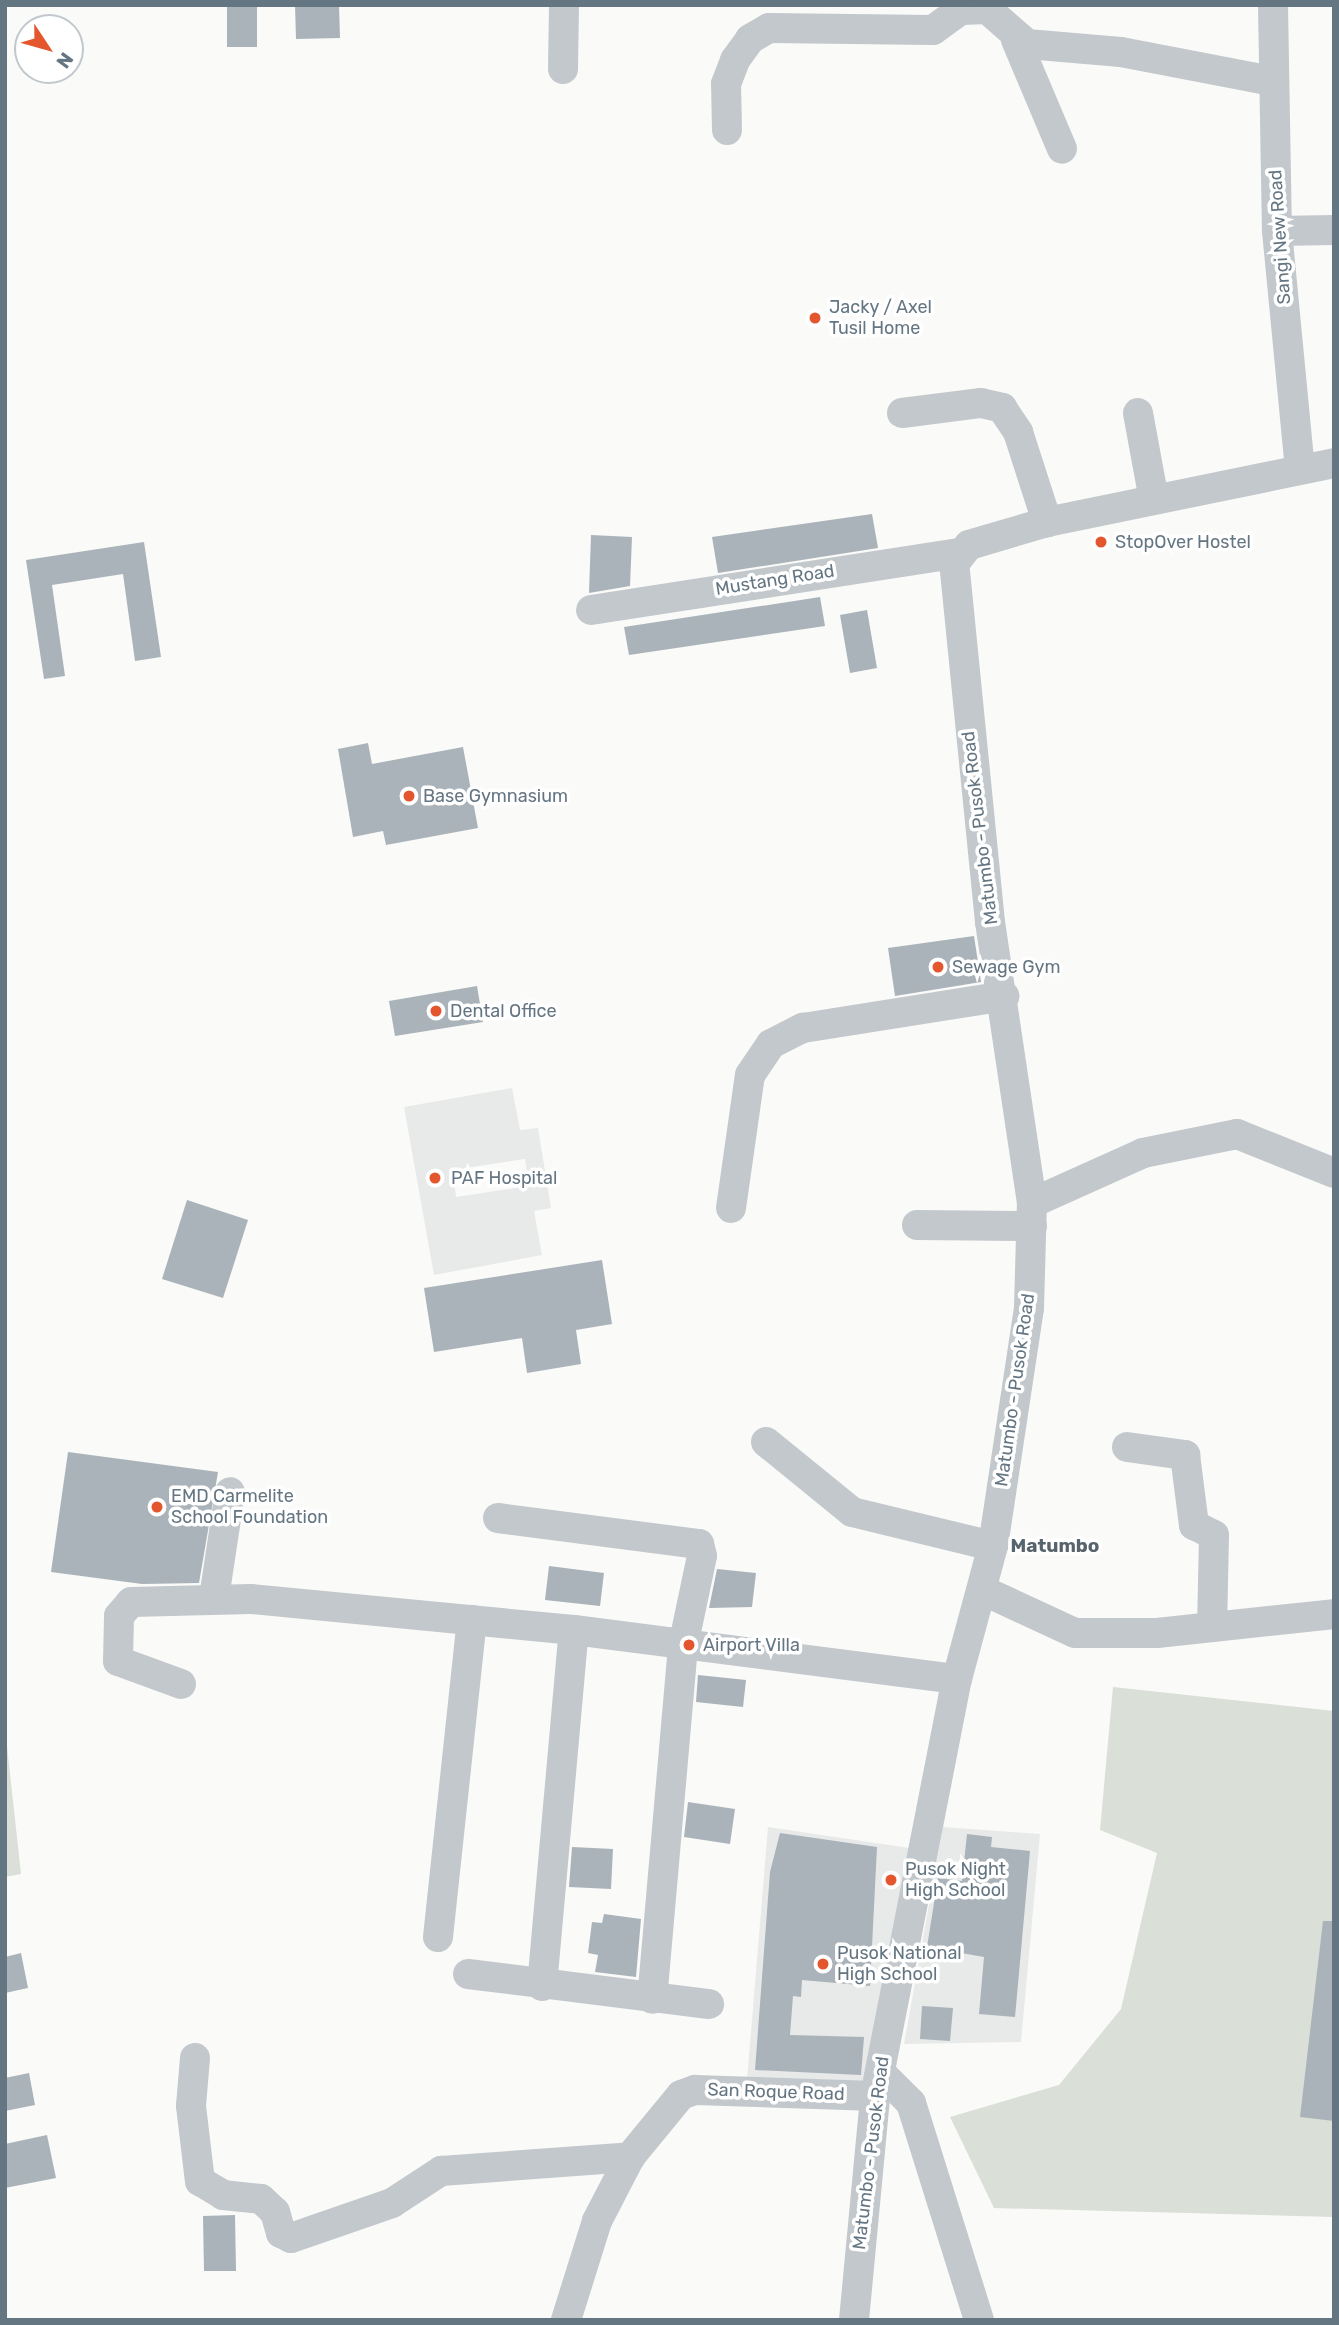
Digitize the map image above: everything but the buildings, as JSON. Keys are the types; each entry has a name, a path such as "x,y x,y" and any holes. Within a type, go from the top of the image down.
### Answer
{"street":[{"path":"563,69 564,5"},
{"name":"Sangi New Road","path":"1273,5 1272,81 1277,231 1300,469"},
{"path":"727,130 726,84 734,60 750,38 769,28 933,30 951,13 979,9 1016,40 1062,149"},
{"path":"1016,40 1121,52 1272,81"},
{"path":"1277,231 1334,230"},
{"path":"902,413 981,403 1002,408 1018,432 1047,522"},
{"path":"1138,413 1154,500"},
{"path":"959,553 1047,522 1334,463"},
{"name":"Mustang Road","path":"591,610 959,553"},
{"name":"Matumbo - Pusok Road","path":"854,2320 878,2084 957,1679 993,1546 1029,1308 1032,1214 969,747 954,564 959,553"},
{"path":"731,1208 744,1099 759,1056 771,1044 803,1028 1004,996"},
{"path":"917,1225 1032,1214 1143,1153 1237,1134 1334,1173"},
{"path":"766,1442 852,1512 993,1546"},
{"path":"1127,1447 1185,1455 1194,1525 1214,1535 1212,1628"},
{"path":"214,1598 230,1492"},
{"path":"498,1518 699,1544 702,1556 683,1646 652,1999"},
{"path":"982,1590 1075,1633 1212,1628 1334,1614"},
{"path":"181,1684 124,1668 117,1651 119,1616 131,1602 146,1598 214,1598 471,1620 574,1630 957,1679"},
{"path":"438,1937 471,1620"},
{"path":"542,1986 574,1630"},
{"path":"468,1974 542,1986 709,2004"},
{"path":"195,2058 191,2106 200,2181 223,2194 261,2199 275,2212 281,2233 292,2238 392,2203 442,2171 630,2158"},
{"path":"878,2084 911,2103 979,2320"},
{"name":"San Roque Road","path":"566,2320 597,2221 630,2158 668,2106 695,2090 878,2084"}],"shaded area":[{"name":"PAF Hospital","path":"512,1088 520,1130 538,1128 551,1208 534,1211 542,1255 434,1275 404,1107","holes":["525,1159 529,1186 456,1197 453,1170"]},
{"path":"1113,1687 1334,1711 1334,2217 994,2208 950,2117 1059,2085 1121,2009 1157,1853 1100,1830"},
{"path":"5,1728 21,1874 5,1877"},
{"name":"Pusok National High School","path":"768,1827 909,1848 870,2085 747,2080"},
{"name":"Pusok National High School","path":"943,1827 1040,1834 1021,2042 904,2044"}],"place":[{"name":"Jacky / Axel Tusil Home","path":"815,318"},
{"name":"StopOver Hostel","path":"1101,542"},
{"name":"Base Gymnasium","path":"409,796"},
{"name":"Sewage Gym","path":"938,967"},
{"name":"Dental Office","path":"436,1011"},
{"name":"PAF Hospital","path":"435,1178"},
{"name":"EMD Carmelite School Foundation","path":"157,1507"},
{"name":"Airport Villa","path":"689,1645"},
{"name":"Pusok Night High School","path":"891,1880"},
{"name":"Pusok National High School","path":"823,1964"}],"district":[{"name":"Matumbo","path":"1055,1546"}]}
